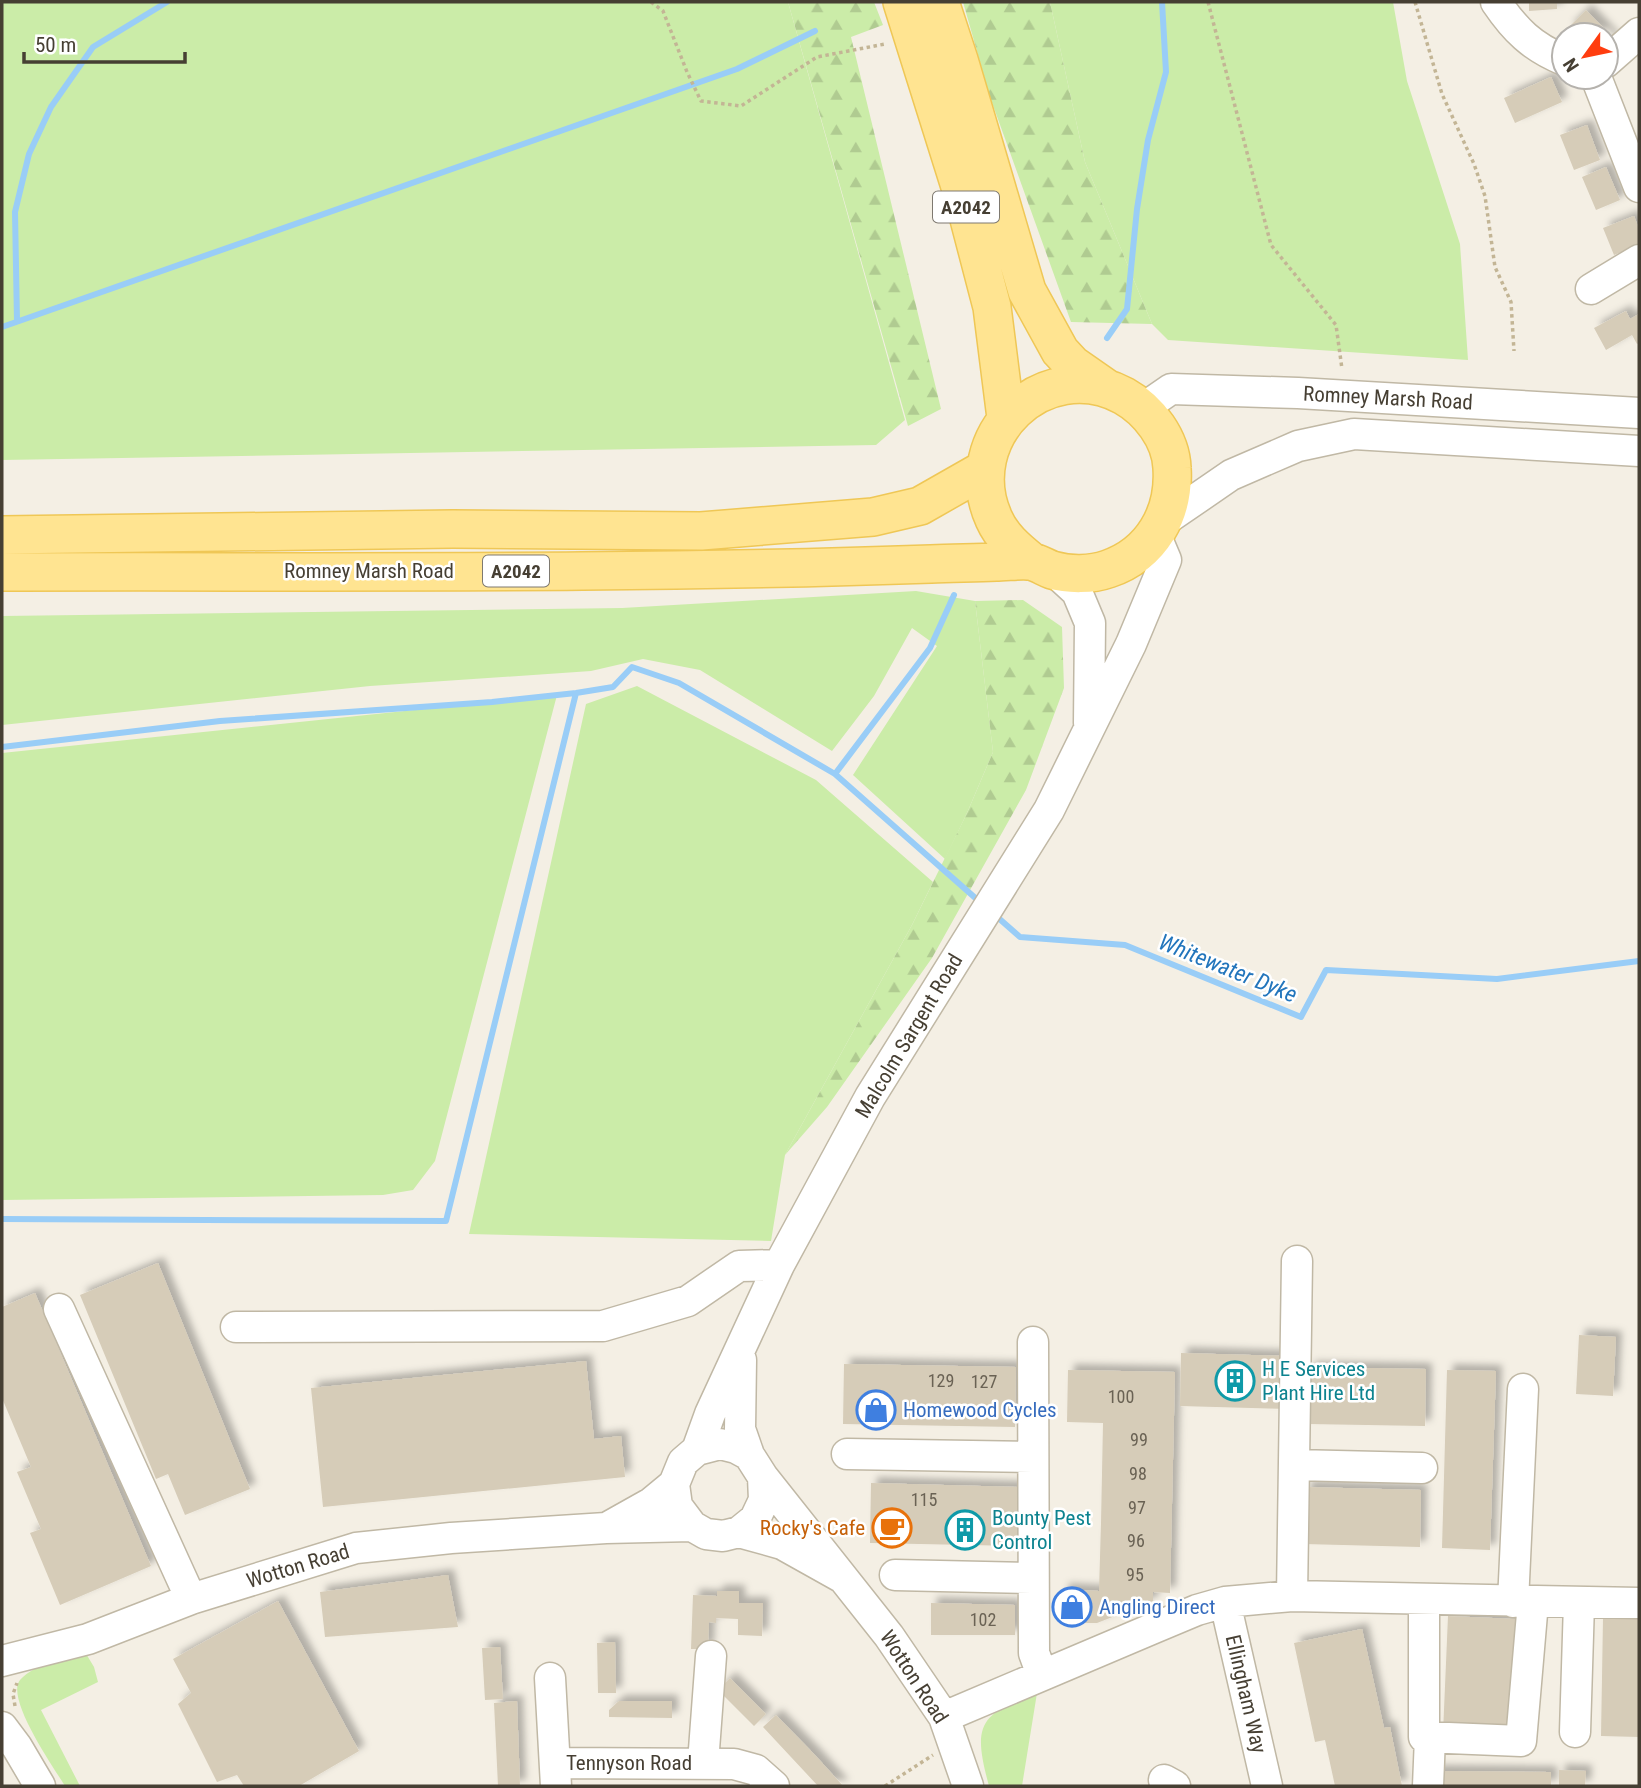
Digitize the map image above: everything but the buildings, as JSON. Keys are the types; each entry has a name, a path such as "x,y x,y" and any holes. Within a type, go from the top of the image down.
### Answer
{"main road":[{"name":"A2042","path":"902,2 963,196 992,307 1006,418"},
{"name":"A2042","path":"940,2 1027,291 1060,351 1073,365 1106,388"},
{"path":"1079,384 1106,388 1142,409 1161,432 1172,461 1173,492 1160,528 1149,544 1129,560 1105,571 1079,574 1042,566 1010,544 995,522 986,496 985,468 992,442 1006,418 1027,400 1051,388 1079,384"},
{"name":"Romney Marsh Road","path":"2,535 453,529 702,531 873,517 920,506 985,468"},
{"name":"Romney Marsh Road","path":"2,572 1042,566"}],"street":[{"path":"1496,2 1509,22 1540,50 1550,54"},
{"path":"1620,50 1639,33"},
{"path":"1601,91 1639,187"},
{"path":"1591,289 1639,260"},
{"name":"Romney Marsh Road","path":"1142,409 1171,389 1639,413"},
{"name":"Romney Marsh Road","path":"1160,528 1231,475 1298,446 1354,435 1639,451"},
{"name":"Malcolm Sargent Road","path":"697,1450 710,1414 779,1265 870,1097 1049,810 1131,644 1166,560 1160,528"},
{"name":"Malcolm Sargent Road","path":"1042,566 1077,592 1090,623 1088,730"},
{"path":"1292,1596 1297,1261"},
{"path":"236,1327 603,1326 688,1301 739,1266 779,1265"},
{"path":"59,1309 191,1599"},
{"path":"1032,1342 1034,1653 1042,1675"},
{"name":"Malcolm Sargent Road","path":"741,1349 740,1429 756,1466"},
{"path":"1424,1599 1424,1737 1521,1741 1523,1389"},
{"path":"697,1450 720,1444 736,1448 756,1466 764,1500 755,1519 739,1532"},
{"name":"Wotton Road","path":"606,1528 652,1503 674,1484 683,1462 697,1450"},
{"path":"847,1454 1032,1458"},
{"path":"1294,1465 1422,1468"},
{"name":"Wotton Road","path":"756,1466 889,1636 948,1729 968,1786"},
{"path":"674,1484 677,1506 692,1527"},
{"name":"Wotton Road","path":"12,1660 88,1639 191,1599 356,1548 451,1538 606,1528 692,1527 706,1534 723,1536 739,1532 782,1544 841,1577"},
{"path":"895,1575 1032,1578"},
{"path":"948,1729 1042,1675 1186,1615 1225,1602 1292,1596 1639,1603"},
{"name":"Ellingham Way","path":"1225,1602 1267,1786"},
{"path":"1575,1732 1579,1602"},
{"name":"Tennyson Road","path":"704,1763 711,1656"},
{"name":"Tennyson Road","path":"550,1678 555,1774 704,1763 734,1764 756,1770 774,1786"},
{"path":"8,1718 17,1747 40,1786"},
{"path":"1428,1786 1430,1737"}],"path":[{"path":"651,2 663,10 701,101 741,106 817,57 915,37"},
{"path":"1208,2 1270,245 1336,325 1346,396"},
{"path":"1415,2 1443,94 1485,196 1495,267 1511,302 1514,351"},
{"path":"8,1718 18,1678 27,1670 12,1660"},
{"path":"885,1786 948,1729"}],"green space":[{"path":"2,2 788,2 905,420 876,445 2,460"},
{"path":"788,2 874,2 883,25 851,37 941,409 908,426"},
{"path":"963,2 1050,2 1085,162 1152,324 1071,322 990,97"},
{"path":"1050,2 1393,2 1407,81 1460,244 1468,360 1168,340 1152,324 1085,162"},
{"path":"916,591 975,601 993,752 945,859 853,775 937,646 912,628 874,696 832,751 700,670 643,659 591,671 370,686 2,725 2,616 622,608"},
{"path":"1023,600 1062,627 1064,688 1026,790 932,958 827,1107 785,1155 912,925 967,813 993,752 975,601"},
{"path":"637,686 816,780 933,882 785,1155 771,1241 469,1234 586,704"},
{"path":"557,695 435,1161 413,1190 383,1195 2,1200 2,753"},
{"path":"85,1652 94,1667 98,1682 41,1710 80,1786 65,1786 25,1717 17,1689 20,1680 33,1670"},
{"path":"1037,1693 1022,1786 989,1786 981,1750 984,1725 1002,1708"}],"waterway":[{"path":"17,321 15,212 29,154 51,107 93,47 167,2"},
{"path":"1107,338 1127,309 1137,209 1148,140 1166,72 1162,2"},
{"path":"2,327 737,69 815,31"},
{"path":"835,774 930,648 954,595"},
{"path":"2,747 220,721 492,702 576,693 613,687 632,667 679,683 835,774 981,903"},
{"path":"2,1219 446,1221 576,693"},
{"name":"Whitewater Dyke","path":"995,915 1020,937 1125,945 1301,1017 1326,970 1497,979 1639,961"}],"place":[{"name":"H E Services Plant Hire Ltd","path":"1235,1381"},
{"name":"Homewood Cycles","path":"876,1410"},
{"name":"Rocky's Cafe","path":"892,1528"},
{"name":"Bounty Pest Control","path":"965,1530"},
{"name":"Angling Direct","path":"1072,1607"}]}
